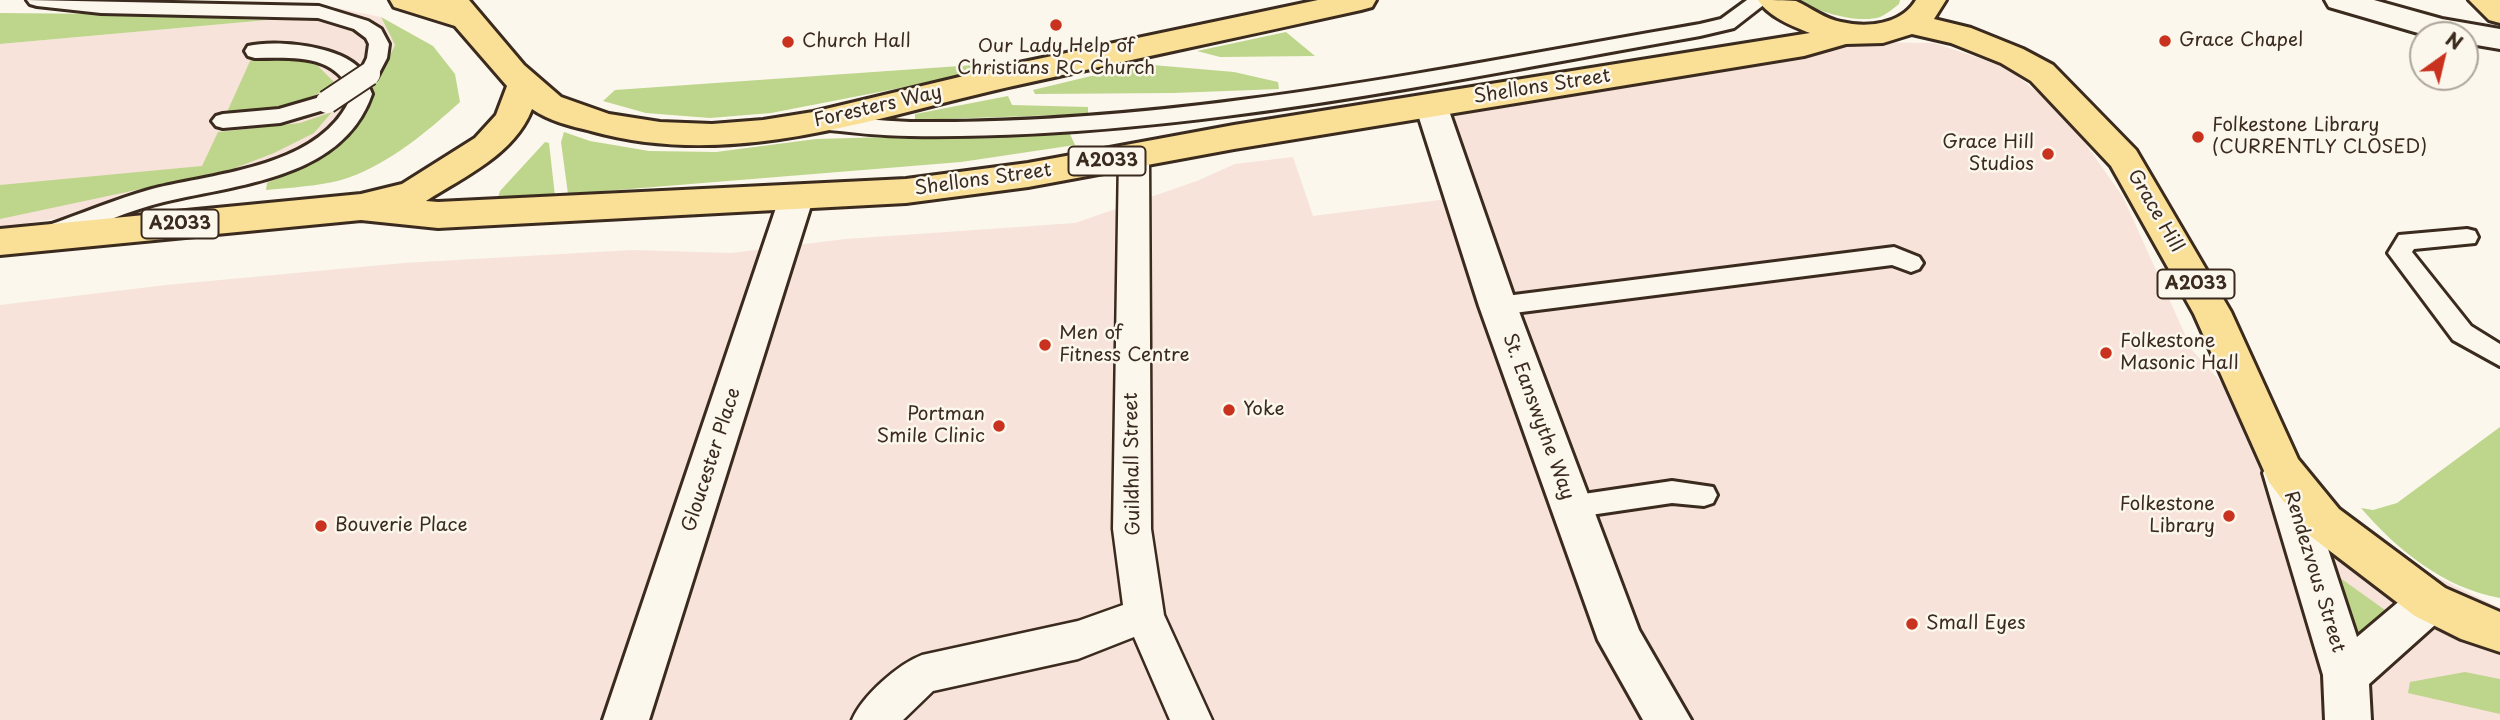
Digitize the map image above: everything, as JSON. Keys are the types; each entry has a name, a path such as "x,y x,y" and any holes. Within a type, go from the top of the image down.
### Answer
{"main road":[{"path":"405,0 458,9"},
{"name":"Foresters Way","path":"458,9 525,83 548,104 595,121 637,132 677,136 733,134 819,122 1012,75 1136,51 1361,0"},
{"path":"1773,0 1789,12 1846,33 1875,34 1921,12"},
{"path":"2484,0 2500,13"},
{"name":"Grace Hill","path":"1921,12 1960,35 2012,56 2042,73 2124,158 2211,312 2283,470 2324,522 2430,602"},
{"name":"Shellons Street","path":"361,207 438,215 796,199 906,191 1028,175 1431,105 1804,46 1846,33"},
{"name":"A2033","path":"0,242 361,207 414,193 487,146 511,120 525,83"},
{"name":"A2033","path":"2430,602 2477,625 2500,632"}],"street":[{"path":"2340,0 2440,29 2500,39"},
{"name":"St. Eanswythe Way","path":"1431,105 1498,306 1620,640 1668,720"},
{"name":"Guildhall Street","path":"1134,156 1132,529 1144,615 1191,720"},
{"name":"Gloucester Place","path":"626,720 796,199"},
{"name":"Rendezvous Street","path":"2283,470 2346,674 2348,720"},
{"name":"Rendezvous Street","path":"2346,674 2430,602"},
{"path":"873,720 922,674 1078,640 1144,615"}],"lane":[{"path":"37,0 101,7 319,12 361,24 374,34 379,44 377,58 369,74 327,102 280,116 223,121"},
{"path":"819,122 908,129 1079,125 1223,109 1401,82 1700,30 1727,24 1760,0"},
{"path":"34,239 151,198 237,182 293,163 315,150 355,114 362,94 355,77 344,65 304,54 255,51"},
{"path":"2467,237 2407,241 2400,253 2462,333 2500,356"},
{"path":"1498,306 1894,256 1911,263"},
{"path":"1570,506 1672,492 1704,495"}],"shaded area":[{"path":"337,8 381,17 395,45 380,79 372,90 365,115 340,143 302,167 267,183 0,228 0,44 268,20"},
{"path":"1847,42 1934,43 2006,67 2066,116 2123,197 2192,350 2314,486 2396,557 2500,608 2500,720 0,720 0,305 166,285 404,263 632,250 731,253 846,239 1075,223 1197,181 1235,164 1293,157 1313,216 1455,198 1419,103"}],"green space":[{"path":"1798,0 1900,0 1899,4 1883,16 1861,19 1816,9"},
{"path":"0,13 106,14 268,20 0,44"},
{"path":"381,17 433,46 455,74 460,102 412,142 386,160 358,174 325,184 266,190 267,183 307,164 347,137 365,115 372,89 395,45"},
{"path":"1286,32 1315,56 1220,57 1197,51"},
{"path":"292,58 317,65 336,84 296,102 227,112 251,59"},
{"path":"1141,64 1234,72 1278,82 1279,89 1035,94 1033,90"},
{"path":"974,65 998,69 771,113 710,118 646,113 603,101 615,90"},
{"path":"1008,96 1012,105 1088,107 1088,114 915,120 915,114"},
{"path":"332,112 314,133 274,153 230,170 0,219 0,185 202,166 218,132 300,123"},
{"path":"564,132 590,141 649,151 716,152 816,139 1069,132 1075,145 961,162 568,194 561,142"},
{"path":"545,142 549,143 555,196 497,201 500,191"},
{"path":"2500,427 2500,598 2460,586 2423,565 2390,538 2361,508 2373,510 2397,503"},
{"path":"2329,570 2385,610 2353,645"},
{"path":"2465,672 2500,679 2500,714 2408,693 2410,682"}],"place":[{"name":"Our Lady Help of Christians RC Church","path":"1056,25"},
{"name":"Grace Chapel","path":"2165,41"},
{"name":"Church Hall","path":"788,42"},
{"name":"Folkestone Library (CURRENTLY CLOSED)","path":"2198,137"},
{"name":"Grace Hill Studios","path":"2048,154"},
{"name":"Men of Fitness Centre","path":"1045,345"},
{"name":"Folkestone Masonic Hall","path":"2106,353"},
{"name":"Yoke","path":"1229,410"},
{"name":"Portman Smile Clinic","path":"999,426"},
{"name":"Folkestone Library","path":"2229,516"},
{"name":"Bouverie Place","path":"321,526"},
{"name":"Small Eyes","path":"1912,624"}]}
